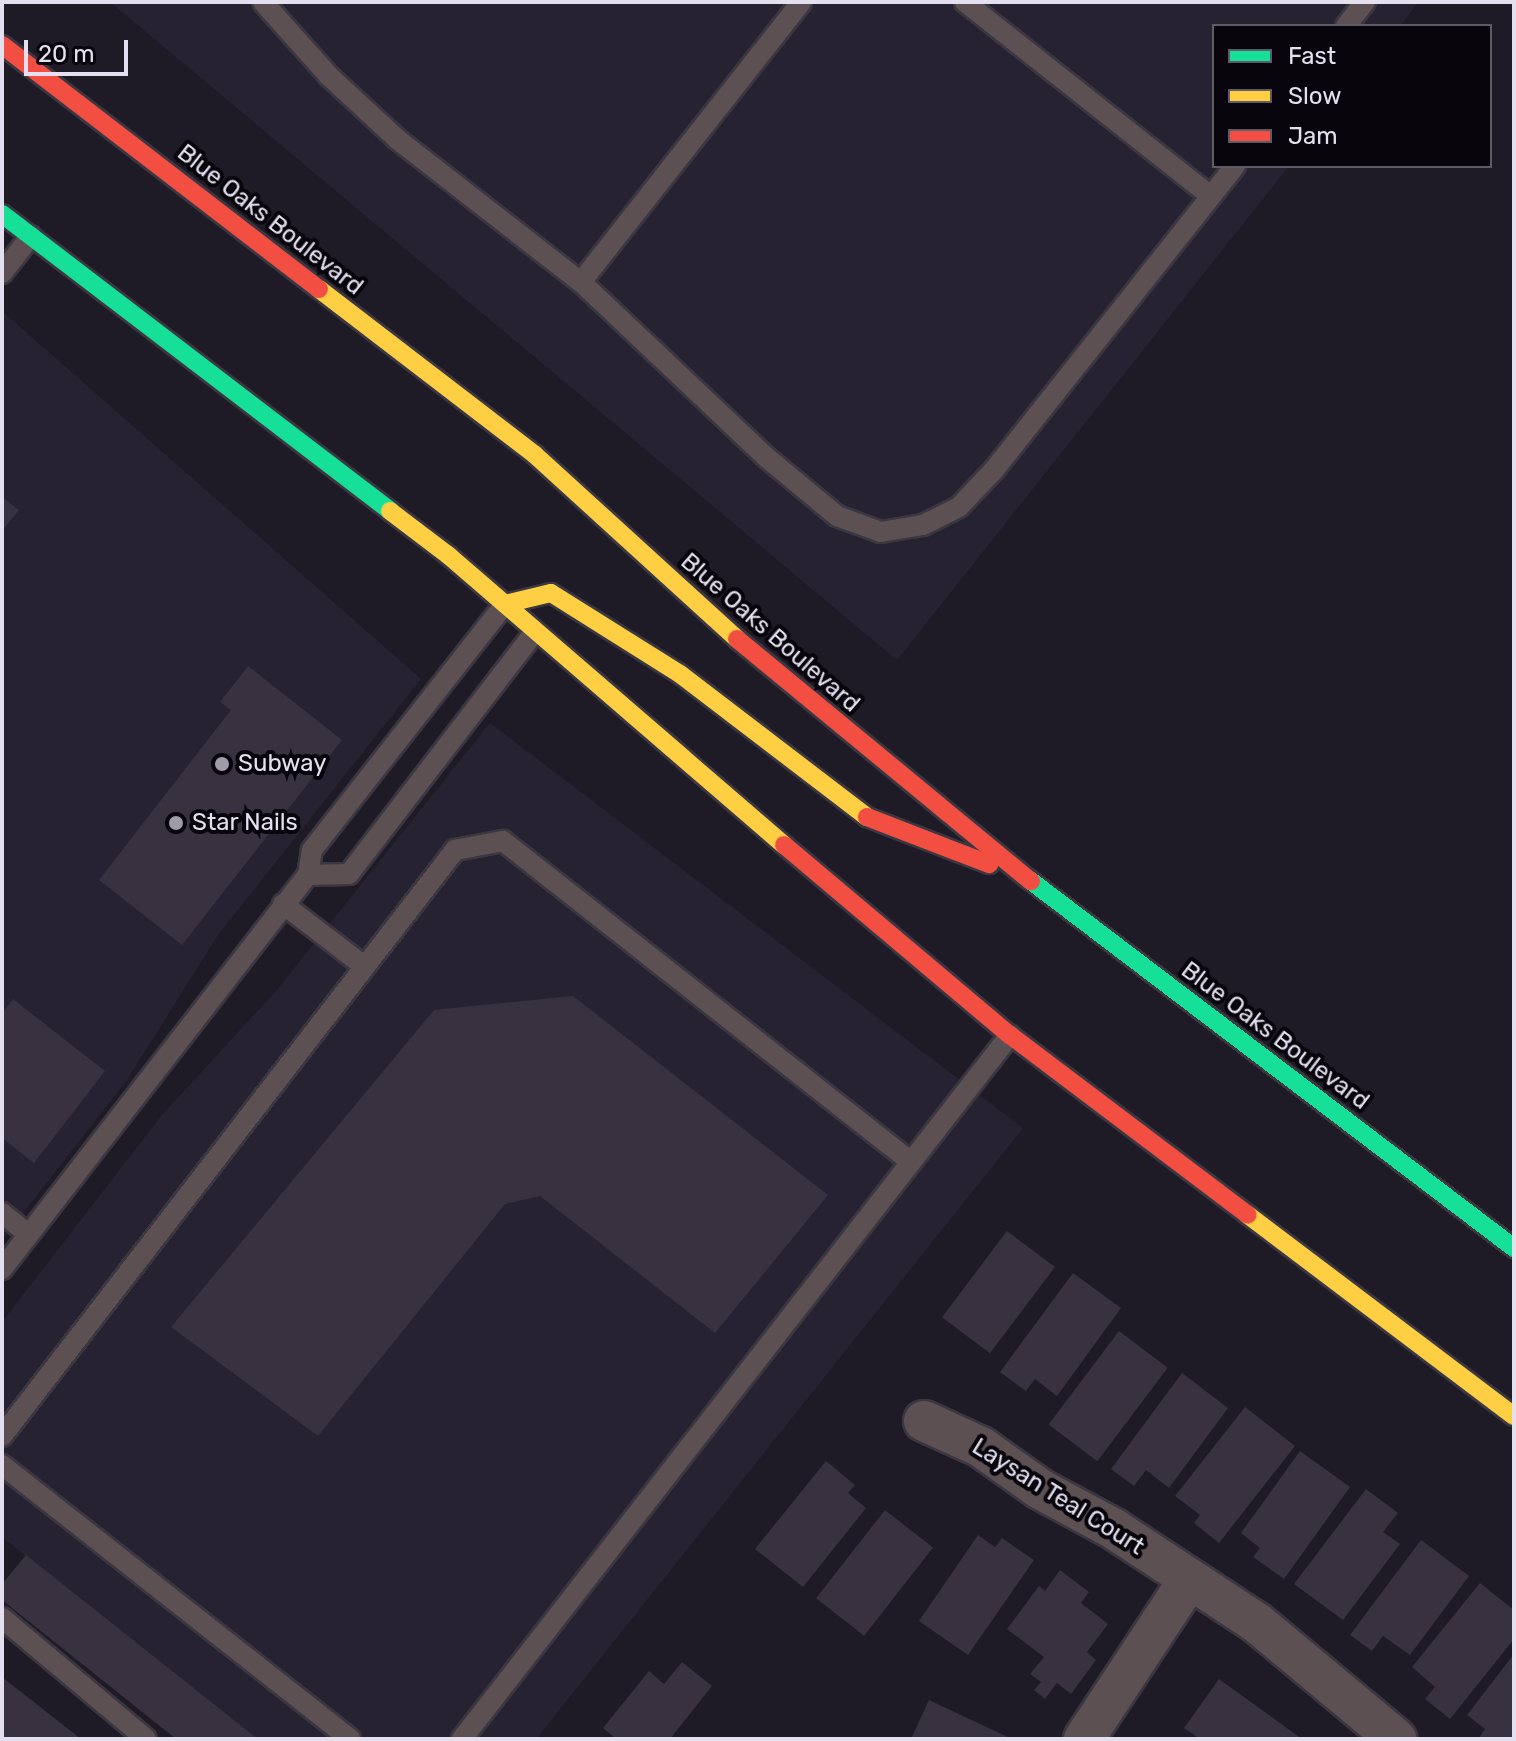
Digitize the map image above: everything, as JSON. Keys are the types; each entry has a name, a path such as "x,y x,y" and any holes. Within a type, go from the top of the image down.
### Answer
{"main road":[{"name":"Blue Oaks Boulevard","path":"2,45 535,455 749,650 1028,879 1514,1248"},
{"path":"2,214 436,545 535,632 604,686 884,931 1010,1035 1514,1416"},
{"path":"505,604 551,593 680,674 865,816 1028,879"}],"street":[{"name":"Laysan Teal Court","path":"924,1421 981,1447 1019,1476 1114,1529 1257,1623 1396,1739"},
{"path":"1084,1739 1189,1580"}],"lane":[{"path":"263,2 329,76 397,139 581,282 766,457 837,516 881,532 923,525 959,507 994,470 1233,168"},
{"path":"581,282 801,2"},
{"path":"965,2 1211,196"},
{"path":"1348,24 1365,2"},
{"path":"2,273 31,236"},
{"path":"2,1269 308,875 312,850 505,604"},
{"path":"308,875 349,874 535,632"},
{"path":"2,1436 455,850 503,841 911,1162"},
{"path":"283,904 365,967"},
{"path":"462,1739 1010,1035"},
{"path":"2,1213 28,1234"},
{"path":"2,1465 350,1739"},
{"path":"2,1618 146,1739"}],"shaded area":[{"path":"110,2 1419,2 1402,24 1212,24 1212,168 1287,168 897,660"},
{"path":"2,311 421,679 218,935 127,1080 2,1240"},
{"path":"490,723 1023,1128 536,1739 257,1739 2,1537 2,1322 162,1115 276,991"}],"building":[{"path":"2,497 19,510 2,531"},
{"path":"248,666 342,740 182,945 99,880 231,710 220,702"},
{"path":"573,996 828,1195 715,1333 540,1196 505,1204 318,1436 171,1327 434,1010"},
{"path":"13,999 105,1071 34,1163 2,1138 2,1013"},
{"path":"1007,1231 1055,1267 990,1353 942,1317"},
{"path":"1073,1273 1121,1308 1057,1396 1035,1379 1026,1391 1000,1372"},
{"path":"1119,1331 1168,1368 1097,1461 1049,1424"},
{"path":"1182,1373 1228,1408 1169,1488 1146,1470 1134,1486 1111,1469"},
{"path":"1245,1407 1295,1446 1219,1543 1194,1523 1200,1515 1175,1496"},
{"path":"1300,1451 1350,1487 1284,1579 1253,1557 1260,1548 1241,1533"},
{"path":"826,1461 855,1485 848,1493 866,1508 803,1587 755,1549"},
{"path":"1366,1489 1398,1513 1383,1532 1400,1544 1343,1620 1294,1584"},
{"path":"885,1510 933,1548 864,1636 816,1598"},
{"path":"978,1535 995,1547 1002,1538 1034,1560 968,1655 919,1621"},
{"path":"1421,1540 1469,1576 1410,1655 1383,1636 1372,1651 1350,1635"},
{"path":"26,1555 258,1739 176,1739 2,1600 2,1584"},
{"path":"1060,1570 1089,1592 1081,1603 1108,1624 1087,1652 1096,1660 1071,1694 1057,1683 1045,1699 1034,1690 1041,1682 1030,1674 1044,1657 1007,1629 1039,1586 1045,1591"},
{"path":"1480,1583 1514,1610 1514,1639 1450,1719 1425,1699 1435,1687 1412,1667"},
{"path":"1514,1654 1514,1739 1478,1739 1485,1729 1467,1715"},
{"path":"682,1662 712,1686 670,1739 616,1739 603,1728 649,1671 664,1684"},
{"path":"2,1677 81,1739 2,1739"},
{"path":"1219,1679 1302,1739 1200,1739 1184,1728"},
{"path":"929,1700 1012,1739 911,1739"}],"traffic: fast":[{"path":"2,214 390,511"},
{"path":"1031,881 1514,1248"}],"traffic: slow":[{"path":"319,289 535,455 737,639"},
{"path":"390,511 448,555 784,845"},
{"path":"505,604 551,593 680,674 867,817"},
{"path":"1248,1215 1514,1416"}],"traffic: jam":[{"path":"2,45 319,289"},
{"path":"737,639 1031,881"},
{"path":"867,817 989,864"},
{"path":"784,845 1010,1035 1248,1215"}],"place":[{"name":"Subway","path":"222,764"},
{"name":"Star Nails","path":"176,823"}]}
